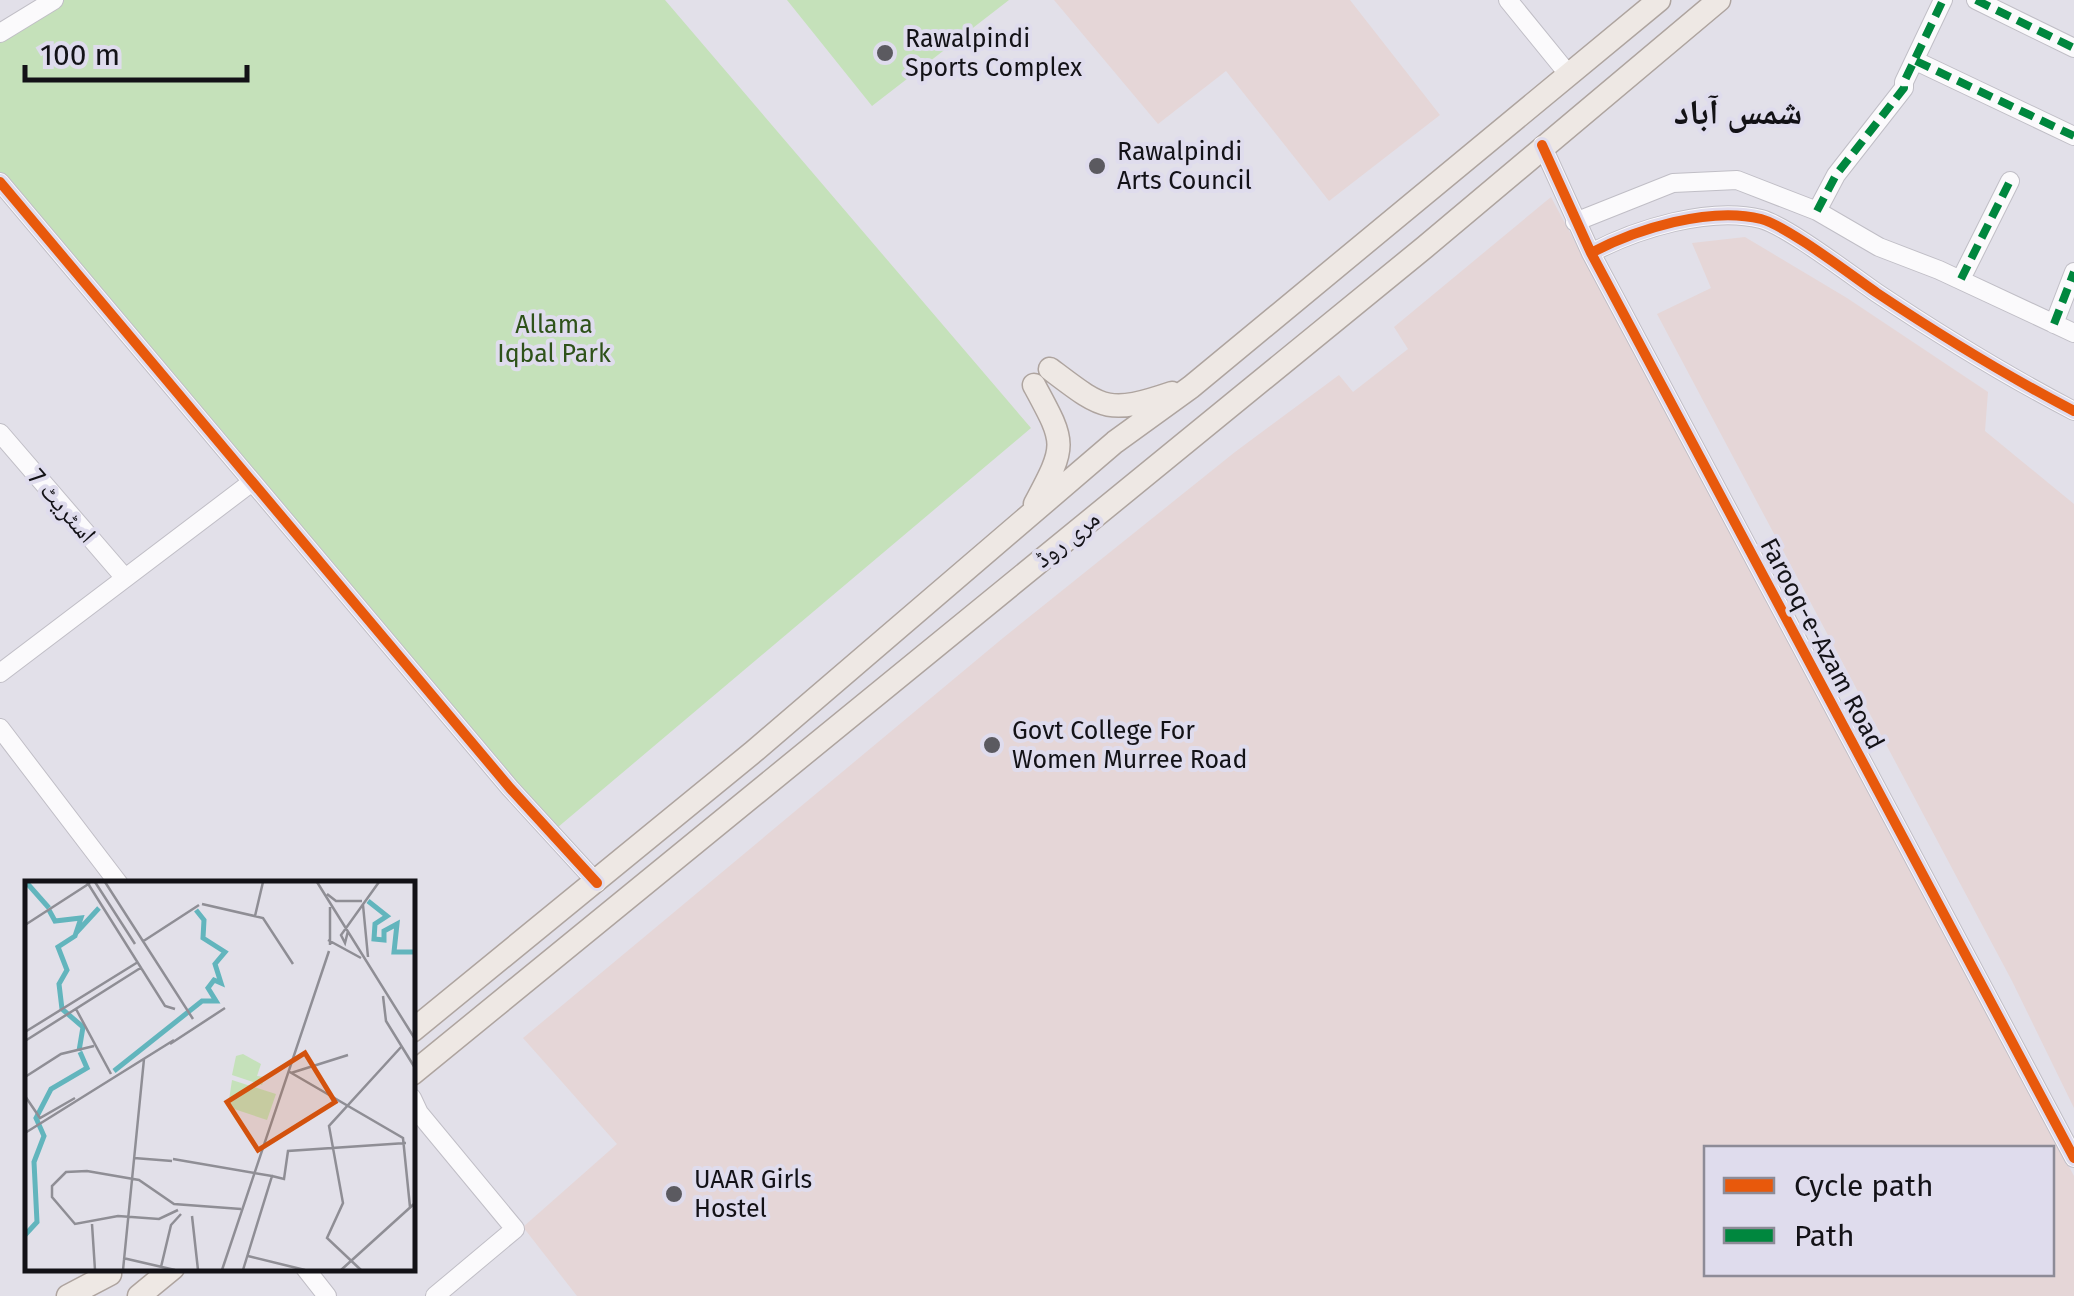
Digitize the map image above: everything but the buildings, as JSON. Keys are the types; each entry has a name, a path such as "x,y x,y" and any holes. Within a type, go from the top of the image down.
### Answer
{"main road":[{"name":"مری روڈ","path":"415,1029 596,883 1114,442 1191,386 1659,0"},
{"name":"مری روڈ","path":"415,1072 1395,271 1719,0"},
{"name":"مری روڈ","path":"1026,520 1059,460 1058,429 1042,377 1109,407 1138,404 1191,386"},
{"path":"140,1295 169,1271"},
{"path":"68,1296 114,1272"},
{"path":"91,1296 114,1272"}],"street":[{"path":"3,26 54,0"},
{"path":"1508,0 1570,75"},
{"path":"1817,210 1836,175 1904,88 1944,0"},
{"path":"1976,0 2074,48"},
{"path":"1916,60 2074,136"},
{"name":"Farooq-e-Azam Road","path":"1542,145 1591,253 2074,1158"},
{"path":"1575,222 1673,182 1737,180 1817,210 1879,247 1960,279 2074,333"},
{"path":"1960,279 2010,180"},
{"path":"0,182 510,788 596,883"},
{"path":"1591,253 1620,238 1706,216 1724,214 1764,220 1918,320 2074,412"},
{"path":"2054,324 2074,272"},
{"name":"اسٹریٹ 7","path":"0,433 124,578"},
{"path":"0,673 252,482"},
{"path":"0,728 116,881"},
{"path":"415,1104 515,1229 435,1296"},
{"path":"307,1271 327,1296"}],"shaded area":[{"path":"1054,0 1350,0 1440,115 1329,201 1226,71 1158,124"},
{"path":"1551,197 2074,1176 2074,1296 577,1296 523,1227 617,1144 523,1038 1003,638 1235,452 1339,375 1353,392 1408,349 1394,327"},
{"path":"1745,237 1847,298 1988,392 1985,431 2074,504 2074,1108 2012,981 1657,314 1711,288 1692,243"}],"green space":[{"name":"Allama Iqbal Park","path":"36,0 665,0 1031,428 551,833 0,181 0,40"},
{"name":"Rawalpindi Sports Complex","path":"787,0 1009,0 872,106"}],"marked path":[{"path":"1817,211 1836,175 1904,88 1943,0"},
{"path":"1976,0 2074,48"},
{"path":"1916,61 2074,136"},
{"path":"1961,279 2010,181"},
{"path":"2054,324 2074,272"}],"cycle path":[{"path":"1542,145 1591,253 2074,1158"},
{"path":"0,182 510,788 597,883"},
{"path":"1591,253 1674,222 1719,215 1761,219 1802,241 1949,340 2074,411"}],"place":[{"name":"Rawalpindi Sports Complex","path":"885,53"},
{"name":"Rawalpindi Arts Council","path":"1097,166"},
{"name":"Govt College For Women Murree Road","path":"992,745"},
{"name":"UAAR Girls Hostel","path":"674,1194"}],"district":[{"name":"شمس آباد","path":"1738,112"}]}
